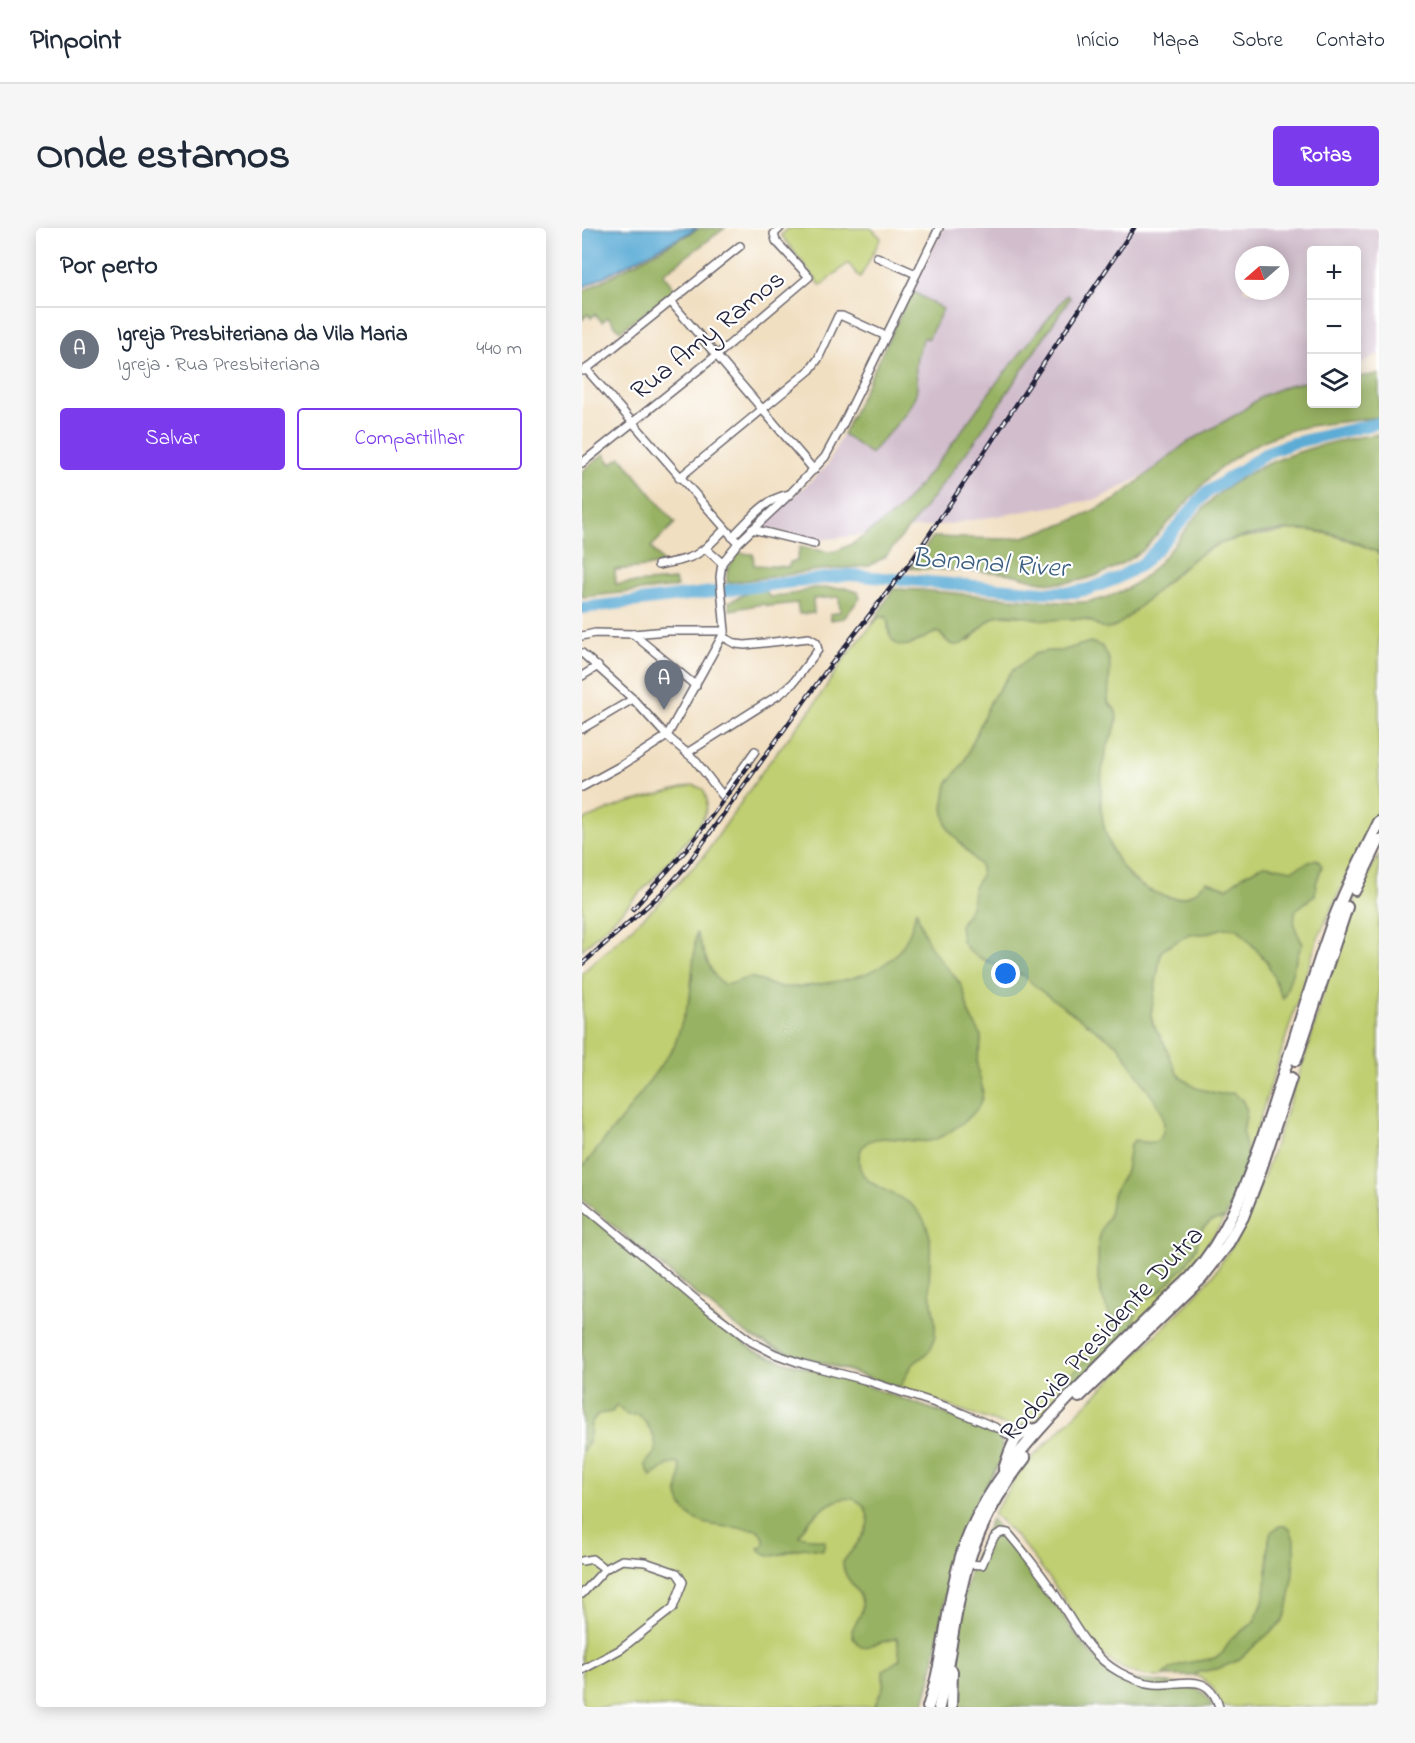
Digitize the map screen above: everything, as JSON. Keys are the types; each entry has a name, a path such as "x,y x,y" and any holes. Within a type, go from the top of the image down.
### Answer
{"highway":[{"name":"Rodovia Presidente Dutra","path":"928,1707 938,1674 957,1570 972,1527 1002,1476 1040,1428 1204,1263 1226,1230 1254,1164 1288,1065 1328,934 1379,822"},
{"name":"Rodovia Presidente Dutra","path":"939,1707 960,1593 968,1564 978,1537 999,1496 1045,1433 1201,1279 1226,1247 1243,1217 1259,1175 1343,917 1379,840"},
{"path":"1002,1476 1014,1439 1023,1432 1040,1428"},
{"path":"951,1640 951,1707"}],"street":[{"name":"Rua Amy Ramos","path":"582,463 717,355 809,277 776,241 774,234 780,228"},
{"path":"582,787 624,764 667,736 724,634 720,577 722,563 738,543 825,457 939,228"},
{"path":"738,543 584,371 740,246"},
{"path":"877,257 916,274"},
{"path":"671,302 814,470"},
{"path":"679,478 814,365 836,318 842,315 886,336"},
{"path":"732,537 769,502 779,496 790,494"},
{"path":"658,565 689,560 706,549 725,529"},
{"path":"752,529 814,544"},
{"path":"706,549 722,563"},
{"path":"582,636 668,631 724,634 736,644 745,645 809,638 816,642 818,650 793,683 780,694 687,753"},
{"path":"633,634 696,686"},
{"path":"582,653 633,699 667,736 695,760 723,796 755,751"},
{"path":"582,675 598,666"},
{"path":"582,729 633,699"},
{"path":"582,1204 709,1310 752,1342 795,1361 865,1380 950,1408 1001,1430 1014,1439"},
{"path":"968,1564 982,1565 994,1538 1002,1532 1008,1533 1034,1564 1093,1652 1107,1664 1145,1682 1203,1684 1215,1695 1219,1707"},
{"path":"582,1561 592,1559 604,1569"},
{"path":"582,1594 604,1569 622,1560 645,1562 677,1573 683,1582 673,1608 621,1649 582,1671"}],"shaded area":[{"path":"943,228 1379,228 1379,354 1361,364 1361,246 1307,246 1307,391 1098,499 949,524 819,540 761,527 827,466"}],"green space":[{"path":"700,228 725,228 663,274 675,290 620,331 608,317 602,322 595,314 591,318 588,314 582,320 582,292"},
{"path":"789,228 871,228 881,238 860,278 848,263 821,286 781,235"},
{"path":"912,291 943,309 928,339 924,337 919,351 916,365 917,390 912,402 902,418 871,454 843,434"},
{"path":"1067,295 1070,298 975,441 885,557 869,566 820,570 727,583 727,571 738,553 753,554 754,565 789,567 790,562 797,561 800,547 836,551 854,543 898,511"},
{"path":"1379,374 1379,417 1297,429 1258,444 1234,458 1212,475 1143,550 1109,571 1083,580 1056,583 1003,573 910,568 933,537 1003,539 1023,537 1067,523 1115,500 1186,443 1239,413 1262,396 1289,385 1307,382 1307,408 1361,408 1361,376"},
{"path":"1379,434 1379,553 1331,533 1309,530 1276,531 1241,537 1210,548 1197,556 1124,621 1106,629 1085,619 1043,620 1005,614 993,618 969,639 957,645 949,643 938,632 912,644 900,645 890,636 886,617 879,617 872,624 893,589 1069,602 1101,599 1122,591 1153,569 1201,511 1232,484 1292,454 1314,447"},
{"path":"604,454 611,464 621,457 675,523 651,547 663,563 615,570 616,584 675,580 677,587 582,597 582,471"},
{"path":"1301,529 1341,538 1379,553 1379,808 1317,940 1229,1210 1188,1271 1057,1404 1029,1423 1010,1427 849,1371 785,1353 751,1337 681,1283 582,1200 582,973 656,906 704,856 764,769 812,708 846,656 879,617 887,617 889,634 917,641 926,635 938,632 950,644 970,640 988,619 1000,615 1083,619 1092,622 1129,615 1197,556 1219,544 1240,538"},
{"path":"761,586 770,597 798,593 813,588 845,588 858,592 860,598 844,618 831,620 830,614 840,612 839,597 813,599 814,613 799,614 797,603 769,606 762,604 730,610 729,602"},
{"path":"1090,642 1102,646 1109,659 1108,702 1115,709 1117,717 1102,772 1103,820 1111,848 1126,872 1136,882 1148,890 1178,898 1195,892 1207,881 1227,888 1242,876 1261,866 1292,870 1316,859 1322,866 1315,895 1296,910 1295,928 1303,944 1283,999 1267,962 1238,929 1224,928 1204,934 1189,934 1161,951 1151,1015 1153,1024 1176,1071 1182,1078 1196,1088 1220,1094 1234,1093 1242,1100 1247,1110 1243,1133 1248,1158 1234,1200 1225,1218 1211,1221 1203,1228 1199,1234 1197,1247 1186,1265 1160,1292 1141,1302 1133,1326 1061,1400 1062,1383 1107,1336 1110,1328 1111,1319 1098,1280 1098,1244 1101,1231 1109,1215 1112,1196 1126,1171 1130,1146 1134,1140 1157,1141 1163,1133 1163,1116 1119,1046 1041,991 1024,976 1001,968 968,950 962,941 960,925 972,905 974,888 981,875 981,867 949,830 943,808 947,784 964,762 991,700 1012,671 1035,654 1061,651"},
{"path":"693,785 703,789 707,800 706,811 699,825 671,860 582,950 582,821 620,805"},
{"path":"1379,854 1379,1707 1222,1707 1212,1687 1201,1678 1191,1675 1156,1677 1143,1675 1119,1667 1101,1654 1088,1640 1063,1598 1039,1565 1013,1533 993,1514 1020,1471 1189,1302 1214,1274 1236,1240 1269,1162 1310,1042 1334,955 1350,912"},
{"path":"916,909 931,947 962,987 969,1013 980,1034 981,1044 977,1064 983,1094 980,1104 972,1115 943,1136 930,1141 878,1139 862,1148 859,1158 864,1176 913,1206 922,1216 930,1236 929,1280 935,1319 934,1339 928,1352 910,1368 900,1388 775,1347 735,1326 582,1200 582,1168 627,1112 674,1047 690,997 696,932 714,975 723,984 754,978 777,986 803,986 859,976 886,963 905,942 912,927"},
{"path":"582,1209 700,1309 755,1351 785,1362 841,1377 940,1412 983,1428 1001,1440 1003,1449 1000,1462 971,1509 954,1551 931,1677 923,1707 582,1707"},
{"path":"582,1209 700,1309 755,1351 785,1362 841,1377 940,1412 983,1428 1001,1440 1003,1449 1000,1462 971,1509 954,1551 931,1677 923,1707 874,1707 883,1687 883,1671 900,1659 897,1638 861,1647 853,1638 852,1630 860,1615 862,1602 846,1575 843,1562 863,1536 868,1524 866,1510 857,1501 839,1500 829,1505 819,1511 804,1528 799,1536 825,1541 823,1550 801,1548 773,1556 758,1548 763,1547 764,1542 758,1530 711,1525 690,1516 678,1495 681,1471 678,1463 668,1465 651,1477 645,1464 656,1451 655,1441 649,1427 639,1415 627,1415 617,1405 612,1412 598,1414 591,1423 589,1442 582,1453"},
{"path":"991,1519 1036,1573 1080,1641 1099,1662 1127,1679 1187,1685 1205,1695 1212,1707 953,1707 955,1645 969,1572"},
{"path":"1279,1526 1290,1529 1295,1542 1292,1585 1287,1611 1282,1622 1237,1661 1192,1676 1163,1676 1174,1667 1218,1657 1232,1638 1254,1621 1265,1592 1269,1539 1271,1532"}],"water":[{"path":"582,228 698,228 582,288"}],"waterway":[{"name":"Bananal River","path":"582,608 850,575 1043,592 1074,592 1089,589 1116,579 1142,564 1205,494 1268,452 1293,443 1379,423"}],"railway":[{"path":"582,964 662,893 687,865 826,671 913,559 1134,228"},
{"path":"633,909 687,849 749,765"}],"place":[{"name":"Igreja Presbiteriana da Vila Maria","path":"664,710"}]}
